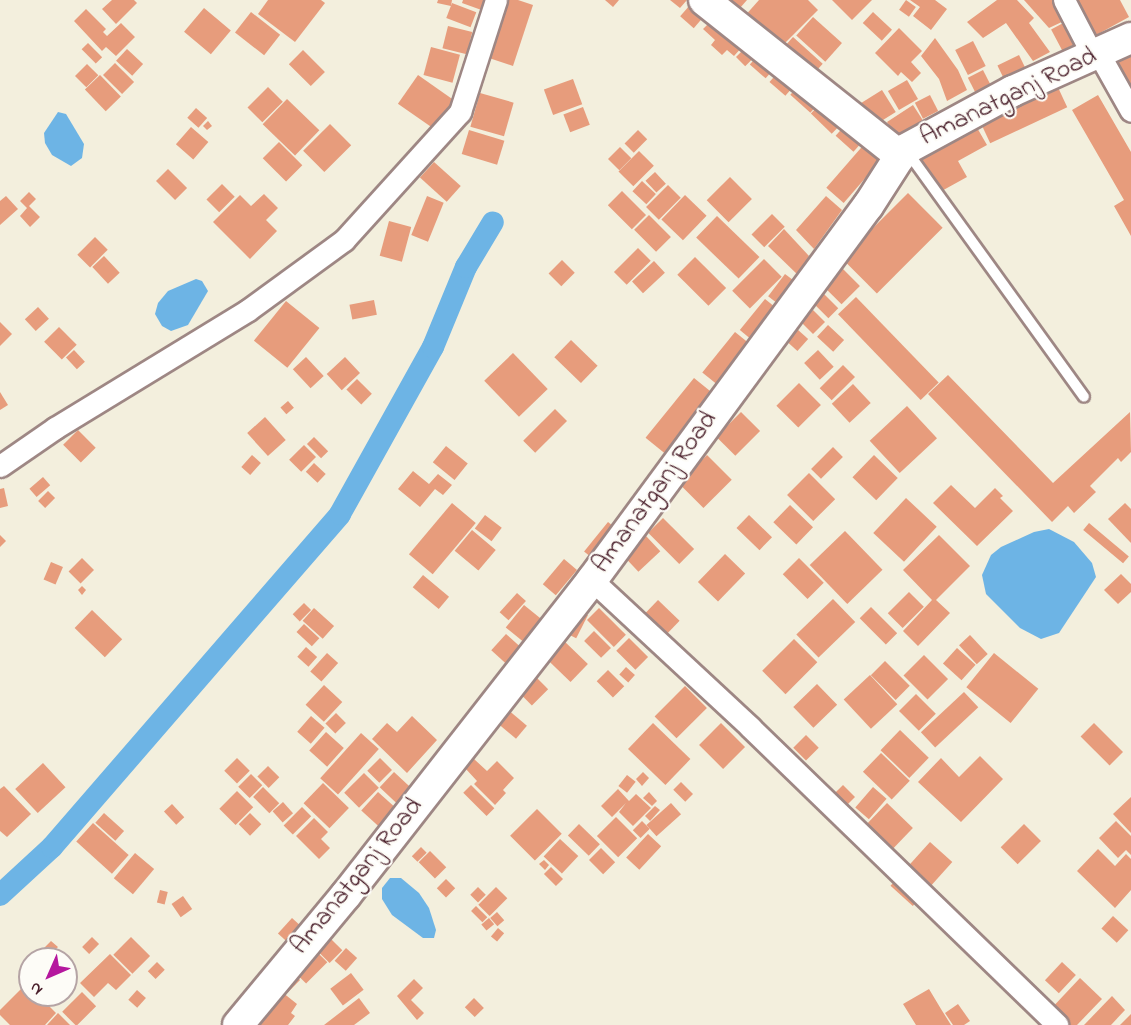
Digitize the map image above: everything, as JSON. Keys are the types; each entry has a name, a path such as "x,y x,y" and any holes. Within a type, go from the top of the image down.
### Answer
{"main road":[{"path":"704,0 903,153"},
{"name":"Amanatganj Road","path":"238,1025 345,895 592,580 868,206 903,153 1013,91 1131,38"}],"street":[{"path":"0,466 56,428 248,310 344,240 460,112 496,0"},
{"path":"1064,0 1131,111"},
{"path":"592,580 750,727 1057,1025"}],"lane":[{"path":"903,153 1084,397"}],"water":[{"path":"58,112 66,114 84,144 82,158 71,166 52,155 45,143 44,133"},
{"path":"196,279 202,281 208,291 188,325 171,331 162,326 155,314 158,303 168,291"},
{"path":"1049,529 1074,542 1092,563 1096,577 1059,633 1041,639 1020,628 986,594 982,575 991,555 1001,547 1034,532"},
{"path":"390,878 401,878 419,893 429,908 436,930 434,938 423,938 392,915 382,899 382,888"}],"building":[{"path":"112,0 134,0 137,3 116,24 102,9"},
{"path":"268,0 321,0 325,3 295,42 258,14"},
{"path":"438,0 452,0 451,6 437,3"},
{"path":"463,0 491,0 487,12 462,3"},
{"path":"501,0 518,0 533,5 513,66 483,56"},
{"path":"605,0 619,0 613,7"},
{"path":"670,0 687,0 680,8"},
{"path":"715,0 747,0 733,16"},
{"path":"759,0 808,0 818,10 780,48 743,18"},
{"path":"832,0 872,0 852,20"},
{"path":"906,0 916,7 909,17 899,10"},
{"path":"910,0 935,0 947,9 931,30 913,16 920,7"},
{"path":"997,0 1017,0 1034,18 1029,23 1050,52 1033,61 1006,23 983,38 967,22"},
{"path":"1024,0 1056,0 1066,20 1049,28"},
{"path":"1068,0 1120,0 1129,17 1089,39"},
{"path":"452,3 476,12 471,27 446,18"},
{"path":"690,5 704,17 694,28 680,16"},
{"path":"204,8 231,30 211,54 184,32"},
{"path":"86,9 106,29 103,32 107,36 121,23 135,37 116,56 106,47 102,51 74,21"},
{"path":"251,12 280,35 264,55 235,32"},
{"path":"873,12 892,30 882,41 863,23"},
{"path":"813,17 842,43 825,62 796,36"},
{"path":"713,19 743,46 734,56 727,50 722,55 711,45 715,40 703,29"},
{"path":"1067,21 1078,42 1062,51 1051,29"},
{"path":"448,26 472,32 467,54 442,48"},
{"path":"899,28 922,51 911,62 921,73 912,82 901,72 898,76 875,53"},
{"path":"793,37 823,64 813,75 783,48"},
{"path":"935,38 958,70 967,90 947,101 939,79 921,56"},
{"path":"973,41 986,66 968,75 955,50"},
{"path":"88,43 102,57 96,64 82,49"},
{"path":"748,45 757,54 745,66 736,57"},
{"path":"431,47 460,55 452,83 423,75"},
{"path":"127,49 143,64 132,76 116,61"},
{"path":"303,50 325,72 311,86 289,64"},
{"path":"1131,50 1131,85 1121,90 1108,62"},
{"path":"759,54 775,68 766,78 750,65"},
{"path":"1019,55 1030,77 1008,88 997,66"},
{"path":"115,63 134,82 122,94 103,75"},
{"path":"87,64 98,75 86,87 75,76"},
{"path":"780,70 796,84 785,96 770,82"},
{"path":"983,70 990,84 975,92 968,78"},
{"path":"100,75 121,97 106,111 85,90"},
{"path":"418,75 459,104 439,132 398,104"},
{"path":"573,79 582,104 553,115 544,90"},
{"path":"907,80 918,99 899,110 888,91"},
{"path":"1055,81 1067,107 990,143 978,117"},
{"path":"799,85 819,103 810,113 790,95"},
{"path":"268,87 283,102 262,122 247,108"},
{"path":"882,90 896,112 875,125 861,103"},
{"path":"480,93 514,103 504,136 470,127"},
{"path":"930,95 938,111 923,119 915,103"},
{"path":"1098,95 1131,152 1131,236 1114,206 1124,200 1072,110"},
{"path":"287,99 319,130 295,155 263,124"},
{"path":"822,102 843,122 832,134 811,114"},
{"path":"913,105 926,125 900,142 887,122"},
{"path":"583,107 590,125 570,132 563,115"},
{"path":"196,108 207,118 198,128 187,118"},
{"path":"208,121 212,126 207,130 203,126"},
{"path":"847,123 865,139 853,152 836,136"},
{"path":"330,124 351,145 324,172 303,151"},
{"path":"976,126 987,145 958,161 967,177 938,193 918,157"},
{"path":"191,127 208,142 193,159 176,144"},
{"path":"469,130 504,141 497,165 462,154"},
{"path":"638,130 647,139 634,153 625,143"},
{"path":"867,141 884,156 844,203 826,188"},
{"path":"279,142 302,165 286,182 263,158"},
{"path":"620,147 631,158 619,170 608,159"},
{"path":"639,151 654,166 633,186 618,172"},
{"path":"434,162 461,186 447,202 420,178"},
{"path":"168,169 187,188 175,200 156,181"},
{"path":"655,172 666,184 656,193 645,181"},
{"path":"730,177 752,199 729,222 707,200"},
{"path":"642,181 656,194 646,204 632,191"},
{"path":"222,184 235,197 219,212 206,200"},
{"path":"668,185 681,198 659,220 646,207"},
{"path":"622,191 646,215 632,229 608,205"},
{"path":"29,192 36,199 29,206 40,217 30,227 20,216 27,208 20,201"},
{"path":"908,193 943,228 877,293 842,259"},
{"path":"264,194 278,208 266,220 277,231 250,259 213,222 240,195 251,206"},
{"path":"685,195 707,216 683,240 661,219"},
{"path":"6,196 18,209 0,225 0,201"},
{"path":"427,196 444,203 428,242 411,235"},
{"path":"826,196 842,210 814,249 796,230"},
{"path":"772,214 785,227 764,247 751,235"},
{"path":"649,215 671,237 656,252 634,230"},
{"path":"717,216 759,257 739,279 696,238"},
{"path":"389,221 411,227 402,262 380,256"},
{"path":"784,229 809,256 800,277 768,246"},
{"path":"95,237 108,250 90,267 77,255"},
{"path":"638,248 651,261 627,285 614,272"},
{"path":"104,256 120,273 108,284 92,267"},
{"path":"695,257 726,288 708,306 677,275"},
{"path":"764,259 782,277 750,308 732,291"},
{"path":"562,260 575,273 561,286 549,273"},
{"path":"654,261 665,273 643,293 632,281"},
{"path":"838,264 860,286 842,304 820,282"},
{"path":"785,274 797,283 780,305 768,296"},
{"path":"822,292 838,308 828,318 812,302"},
{"path":"856,297 939,383 921,400 838,314"},
{"path":"765,299 776,308 751,339 740,330"},
{"path":"374,300 377,315 352,319 349,305"},
{"path":"286,301 319,328 287,368 254,341"},
{"path":"38,307 49,319 36,331 25,319"},
{"path":"813,310 825,322 813,334 801,322"},
{"path":"0,322 12,334 0,346"},
{"path":"828,325 844,340 833,352 817,337"},
{"path":"59,327 77,345 62,360 44,342"},
{"path":"797,329 808,339 797,351 786,341"},
{"path":"735,332 752,346 719,386 702,372"},
{"path":"571,340 598,366 581,383 554,357"},
{"path":"74,350 85,362 77,369 66,358"},
{"path":"818,350 834,367 820,380 804,363"},
{"path":"513,353 548,389 519,417 484,381"},
{"path":"306,357 324,376 311,388 293,369"},
{"path":"345,357 360,373 342,390 327,374"},
{"path":"843,365 855,377 832,400 820,388"},
{"path":"948,375 1053,483 1130,412 1131,452 1121,462 1118,458 1090,486 1096,492 1074,513 1068,506 1052,522 928,394"},
{"path":"694,378 715,395 667,455 646,438"},
{"path":"357,379 372,394 361,404 346,390"},
{"path":"799,383 821,405 798,428 776,406"},
{"path":"853,384 871,403 850,423 832,404"},
{"path":"0,392 8,405 0,410"},
{"path":"288,401 294,408 286,414 280,408"},
{"path":"907,406 937,438 900,473 870,441"},
{"path":"555,409 567,421 535,453 523,441"},
{"path":"741,412 760,431 735,456 716,437"},
{"path":"265,417 286,440 268,456 247,433"},
{"path":"78,430 96,448 81,463 63,445"},
{"path":"314,437 328,451 321,458 307,444"},
{"path":"304,445 316,457 301,472 289,460"},
{"path":"446,446 468,464 455,480 433,462"},
{"path":"833,447 843,457 821,479 811,469"},
{"path":"252,455 261,463 250,475 241,467"},
{"path":"707,455 732,480 703,508 679,483"},
{"path":"874,455 898,478 876,500 852,477"},
{"path":"314,463 326,474 318,483 306,472"},
{"path":"413,471 429,484 438,474 452,485 443,495 435,489 420,507 398,489"},
{"path":"809,473 835,499 813,521 787,495"},
{"path":"43,477 50,485 37,497 29,489"},
{"path":"951,485 975,508 995,488 1003,496 1000,498 1013,511 977,546 933,503"},
{"path":"4,488 8,506 0,508 0,489"},
{"path":"48,491 55,498 45,508 38,501"},
{"path":"906,498 937,527 904,562 873,533"},
{"path":"452,503 476,523 433,574 409,554"},
{"path":"1125,503 1131,509 1131,543 1108,519"},
{"path":"790,505 813,527 796,544 773,522"},
{"path":"485,515 502,528 492,541 475,529"},
{"path":"749,515 772,537 760,550 736,528"},
{"path":"663,518 694,549 679,564 648,533"},
{"path":"608,522 624,535 600,565 584,552"},
{"path":"1089,523 1129,556 1123,563 1083,530"},
{"path":"472,530 496,550 478,571 455,551"},
{"path":"845,531 883,570 847,604 810,565"},
{"path":"0,535 6,541 0,547"},
{"path":"939,535 970,566 936,600 950,613 918,646 903,631 932,600 903,570"},
{"path":"646,536 660,551 638,572 624,556"},
{"path":"725,554 745,573 718,602 698,582"},
{"path":"82,558 94,570 81,583 69,571"},
{"path":"799,558 824,583 807,599 783,574"},
{"path":"564,559 577,570 556,595 543,584"},
{"path":"51,562 63,567 56,585 44,579"},
{"path":"1121,574 1131,584 1131,592 1118,604 1104,590"},
{"path":"423,575 449,597 439,609 413,587"},
{"path":"82,586 86,590 82,595 78,590"},
{"path":"909,592 924,607 903,628 888,613"},
{"path":"517,593 526,601 509,620 500,612"},
{"path":"833,599 855,622 819,657 796,634"},
{"path":"658,600 680,621 667,634 645,613"},
{"path":"304,603 311,610 300,621 293,614"},
{"path":"524,605 545,622 527,645 506,628"},
{"path":"871,607 897,633 886,644 860,618"},
{"path":"314,608 334,626 323,639 303,621"},
{"path":"599,608 626,635 614,647 587,620"},
{"path":"92,610 122,639 105,657 75,628"},
{"path":"580,611 588,615 576,638 568,634"},
{"path":"304,624 319,638 312,646 296,632"},
{"path":"594,631 611,648 601,658 584,641"},
{"path":"506,634 526,652 511,668 491,650"},
{"path":"970,635 988,654 977,664 959,645"},
{"path":"629,638 648,657 635,670 616,651"},
{"path":"562,639 588,664 571,682 545,657"},
{"path":"794,639 817,662 786,694 762,671"},
{"path":"306,647 317,657 308,667 297,657"},
{"path":"957,648 976,665 962,680 943,664"},
{"path":"327,653 338,663 321,682 310,672"},
{"path":"994,653 1038,689 1011,723 966,687"},
{"path":"924,655 948,679 928,700 903,676"},
{"path":"885,661 910,686 896,700 871,675"},
{"path":"626,667 635,675 628,682 619,674"},
{"path":"608,670 624,686 613,698 597,681"},
{"path":"534,675 548,689 532,705 518,691"},
{"path":"870,675 897,704 871,729 844,700"},
{"path":"817,684 837,705 813,728 793,707"},
{"path":"324,685 342,702 324,722 306,705"},
{"path":"685,686 707,708 677,738 655,716"},
{"path":"964,692 978,707 935,748 921,732"},
{"path":"916,694 936,714 919,731 899,711"},
{"path":"507,709 527,726 516,739 496,722"},
{"path":"336,713 346,723 335,734 325,724"},
{"path":"311,716 325,728 311,744 297,732"},
{"path":"412,716 437,740 407,773 372,739 387,723 397,732"},
{"path":"653,723 690,759 665,785 628,749"},
{"path":"721,723 745,747 723,769 699,745"},
{"path":"1094,723 1123,752 1110,765 1081,736"},
{"path":"900,730 929,758 909,778 881,750"},
{"path":"326,732 344,748 327,767 309,751"},
{"path":"361,733 379,749 338,794 320,778"},
{"path":"806,735 819,748 806,760 793,748"},
{"path":"881,753 910,781 892,799 863,772"},
{"path":"980,756 1003,779 961,822 918,782 941,758 959,777"},
{"path":"237,758 250,771 237,783 224,771"},
{"path":"380,758 392,770 379,783 367,771"},
{"path":"474,759 487,771 497,761 514,778 503,790 506,793 495,805 474,784 477,781 465,768"},
{"path":"43,763 66,787 38,813 15,789"},
{"path":"268,766 279,777 269,788 257,777"},
{"path":"394,772 412,789 398,804 380,787"},
{"path":"643,772 649,778 642,786 636,779"},
{"path":"364,773 379,788 359,808 344,793"},
{"path":"251,774 262,785 250,798 238,787"},
{"path":"627,775 636,782 627,793 618,786"},
{"path":"681,782 693,794 685,802 673,790"},
{"path":"323,783 349,808 329,828 304,803"},
{"path":"471,785 494,808 487,816 463,793"},
{"path":"843,785 855,797 844,808 832,796"},
{"path":"4,786 31,814 7,837 0,831 0,789"},
{"path":"263,787 279,803 269,813 253,797"},
{"path":"873,787 887,799 869,819 855,807"},
{"path":"618,789 629,801 636,794 651,808 633,826 619,812 626,803 612,817 601,806"},
{"path":"237,791 253,807 236,825 219,809"},
{"path":"378,792 396,808 379,827 361,811"},
{"path":"649,792 657,801 652,806 643,798"},
{"path":"1131,797 1131,833 1113,814"},
{"path":"283,802 293,813 283,823 273,811"},
{"path":"671,803 681,814 657,836 646,825"},
{"path":"887,803 913,828 888,854 862,829"},
{"path":"172,804 184,817 176,825 164,812"},
{"path":"655,806 660,810 650,821 645,816"},
{"path":"302,807 311,816 293,835 284,825"},
{"path":"537,809 562,834 535,861 510,836"},
{"path":"104,813 124,831 115,841 95,823"},
{"path":"250,813 261,824 250,836 239,824"},
{"path":"616,817 637,838 618,857 597,836"},
{"path":"314,818 328,832 321,839 330,848 319,859 296,836"},
{"path":"642,821 650,829 641,838 633,830"},
{"path":"1116,821 1131,836 1131,855 1126,850 1118,858 1099,838"},
{"path":"93,823 129,855 112,874 76,842"},
{"path":"579,824 600,844 589,856 568,836"},
{"path":"1024,824 1041,841 1018,864 1001,847"},
{"path":"648,834 661,846 639,870 626,857"},
{"path":"560,839 578,856 562,874 544,857"},
{"path":"930,842 952,862 913,906 891,886"},
{"path":"421,847 427,853 417,862 412,856"},
{"path":"601,848 615,862 603,874 589,860"},
{"path":"1098,849 1115,866 1126,854 1131,859 1131,890 1115,908 1077,871"},
{"path":"430,851 446,867 435,879 419,862"},
{"path":"135,853 154,869 133,894 114,878"},
{"path":"544,860 549,865 545,870 539,864"},
{"path":"551,867 563,879 556,886 544,874"},
{"path":"446,879 455,888 446,897 437,888"},
{"path":"478,887 486,895 478,903 470,895"},
{"path":"496,887 507,898 490,916 478,905"},
{"path":"160,890 168,892 165,905 157,903"},
{"path":"183,896 192,909 181,917 172,904"},
{"path":"476,906 487,917 482,922 471,911"},
{"path":"497,912 504,920 497,926 490,918"},
{"path":"1113,916 1128,930 1117,943 1101,928"},
{"path":"292,918 302,927 288,942 278,934"},
{"path":"489,918 494,924 486,931 481,924"},
{"path":"498,928 504,933 497,942 491,936"},
{"path":"92,937 99,944 89,954 82,947"},
{"path":"131,937 150,956 132,974 113,955"},
{"path":"331,939 342,950 330,963 318,952"},
{"path":"51,941 58,947 45,947"},
{"path":"346,948 357,958 346,971 335,961"},
{"path":"316,951 327,962 306,984 295,972"},
{"path":"110,954 131,975 116,990 108,983 94,997 80,983"},
{"path":"157,962 165,970 156,979 148,971"},
{"path":"1062,962 1076,975 1059,993 1045,980"},
{"path":"293,973 300,980 287,994 280,986"},
{"path":"351,973 364,990 343,1005 330,989"},
{"path":"1080,978 1102,999 1077,1025 1061,1025 1048,1012"},
{"path":"414,979 423,988 411,1000 424,1013 417,1020 397,996"},
{"path":"929,989 951,1025 916,1025 903,1004"},
{"path":"137,990 146,998 137,1008 128,1000"},
{"path":"18,992 18,1007 50,1007 56,1013 45,1025 10,1025 0,1015 0,1010"},
{"path":"82,992 96,1006 75,1025 62,1012 67,1007 78,1007 78,996"},
{"path":"282,992 297,1004 291,1013 295,1016 288,1025 256,1025"},
{"path":"1112,996 1125,1010 1111,1025 1084,1025"},
{"path":"359,998 370,1013 354,1025 324,1025"},
{"path":"474,998 484,1008 475,1017 465,1007"},
{"path":"958,1004 970,1021 964,1025 953,1025 945,1013"},
{"path":"58,1013 70,1025 47,1025"},
{"path":"1131,1014 1131,1025 1120,1025"}],"waterway":[{"path":"0,895 52,847 340,514 433,347 466,267 493,222"}]}
